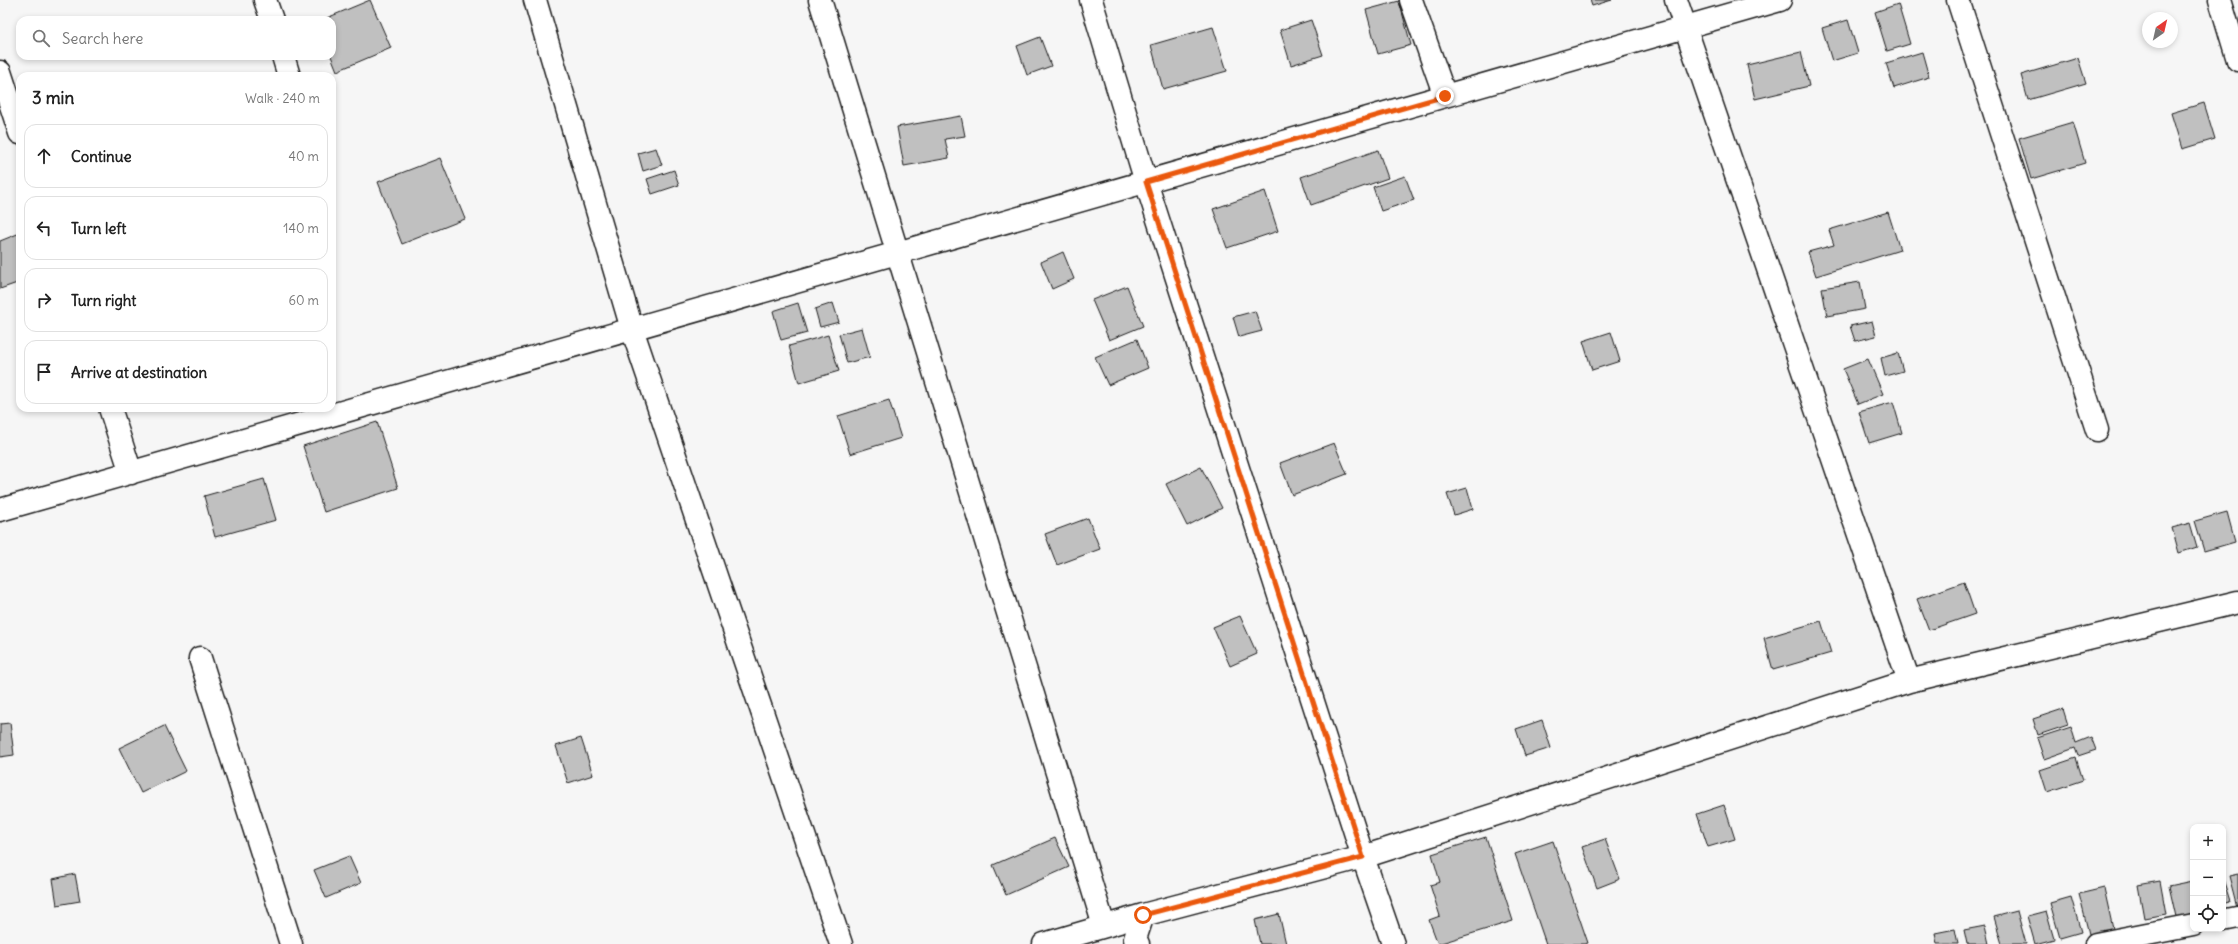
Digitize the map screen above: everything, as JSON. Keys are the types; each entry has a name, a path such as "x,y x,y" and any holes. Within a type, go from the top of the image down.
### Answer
{"street":[{"path":"265,0 271,16"},
{"path":"536,0 632,329 841,944"},
{"path":"820,0 899,253 1104,926"},
{"path":"1091,0 1146,182 1363,857 1393,944"},
{"path":"1411,0 1445,96"},
{"path":"1676,0 1909,681"},
{"path":"0,510 1780,0"},
{"path":"1958,0 2097,430"},
{"path":"2220,0 2238,60"},
{"path":"284,60 288,72"},
{"path":"0,72 16,121"},
{"path":"111,412 131,473"},
{"path":"1044,944 1143,915 1363,857 1909,681 2238,602"},
{"path":"200,658 292,944"},
{"path":"1138,944 1135,939 1143,915"},
{"path":"2226,919 2238,917"},
{"path":"2096,944 2190,926"}],"building":[{"path":"370,0 391,48 337,71 333,60 336,60 336,16 332,16"},
{"path":"1590,0 1612,0 1592,6"},
{"path":"1399,1 1411,45 1378,54 1366,10"},
{"path":"1898,4 1910,44 1887,51 1875,12"},
{"path":"1311,20 1323,55 1291,65 1280,30"},
{"path":"1848,20 1858,53 1832,61 1822,28"},
{"path":"1213,27 1227,71 1163,89 1151,45"},
{"path":"1040,37 1051,66 1027,75 1017,46"},
{"path":"1801,52 1809,86 1755,99 1747,65"},
{"path":"1922,52 1929,77 1894,88 1886,63"},
{"path":"2078,58 2086,83 2028,100 2021,75"},
{"path":"2204,103 2215,139 2182,149 2171,113"},
{"path":"961,116 965,136 945,139 949,158 904,166 897,127"},
{"path":"2073,122 2085,163 2031,179 2019,138"},
{"path":"656,148 662,165 643,171 638,153"},
{"path":"1378,150 1388,178 1311,205 1301,177"},
{"path":"440,158 465,219 402,244 378,182"},
{"path":"674,170 679,185 652,194 647,179"},
{"path":"1405,176 1414,200 1381,211 1373,187"},
{"path":"1265,191 1278,231 1227,248 1213,209"},
{"path":"1888,212 1900,250 1816,276 1808,252 1834,245 1829,230"},
{"path":"16,235 16,283 0,289 0,241"},
{"path":"1063,252 1074,279 1052,289 1041,262"},
{"path":"1860,282 1865,309 1827,316 1822,288"},
{"path":"1127,286 1143,326 1109,340 1092,300"},
{"path":"798,303 807,333 781,340 773,311"},
{"path":"833,303 839,322 820,327 815,309"},
{"path":"1255,311 1262,331 1239,337 1233,317"},
{"path":"1872,321 1876,336 1855,341 1850,326"},
{"path":"862,328 870,357 847,363 839,334"},
{"path":"1611,332 1620,361 1592,370 1583,341"},
{"path":"828,335 839,371 799,383 789,346"},
{"path":"1137,339 1148,368 1108,385 1095,357"},
{"path":"1898,353 1903,371 1885,376 1881,358"},
{"path":"1868,359 1883,394 1858,404 1843,369"},
{"path":"889,400 901,438 850,454 838,416"},
{"path":"1893,402 1902,433 1869,443 1859,412"},
{"path":"377,422 398,488 324,512 303,446"},
{"path":"1334,443 1347,474 1292,495 1280,463"},
{"path":"1201,467 1222,508 1187,526 1166,484"},
{"path":"264,479 276,520 215,537 204,496"},
{"path":"1467,488 1473,509 1454,515 1447,494"},
{"path":"2227,512 2235,542 2204,551 2195,521"},
{"path":"1088,518 1100,549 1057,565 1045,534"},
{"path":"2190,523 2197,547 2179,553 2172,528"},
{"path":"1964,582 1975,614 1929,630 1917,599"},
{"path":"1240,616 1257,654 1230,666 1213,627"},
{"path":"1821,621 1831,653 1773,670 1764,638"},
{"path":"2063,709 2068,725 2038,735 2033,719"},
{"path":"1542,720 1551,748 1525,756 1516,729"},
{"path":"10,723 14,755 0,757 0,724"},
{"path":"164,726 186,771 141,793 119,748"},
{"path":"2071,727 2076,743 2091,737 2096,750 2078,756 2075,748 2044,759 2037,738"},
{"path":"581,738 593,775 568,783 556,746"},
{"path":"2076,758 2083,780 2047,792 2040,770"},
{"path":"1724,805 1735,839 1708,847 1697,814"},
{"path":"1486,837 1513,921 1438,944 1429,920 1440,916 1430,885 1440,882 1432,854"},
{"path":"1055,838 1069,867 1006,895 993,865"},
{"path":"1605,839 1620,879 1597,888 1582,847"},
{"path":"1553,841 1588,943 1546,944 1515,854"},
{"path":"349,856 361,883 326,898 314,870"},
{"path":"75,874 80,901 57,905 53,879"},
{"path":"2238,874 2238,907 2237,907 2229,876"},
{"path":"2160,881 2166,914 2144,918 2138,885"},
{"path":"2190,882 2190,914 2176,917 2169,886"},
{"path":"2104,888 2113,929 2089,934 2079,894"},
{"path":"2226,888 2230,901 2226,902"},
{"path":"2071,897 2081,932 2060,938 2050,903"},
{"path":"2017,911 2026,944 2002,944 1994,917"},
{"path":"2046,911 2054,939 2035,944 2027,916"},
{"path":"1279,914 1286,944 1260,944 1255,920"},
{"path":"1985,926 1989,944 1967,944 1964,930"},
{"path":"1955,929 1958,944 1937,944 1935,933"}],"route":[{"path":"1143,915 1363,857 1146,182 1445,96"}]}
